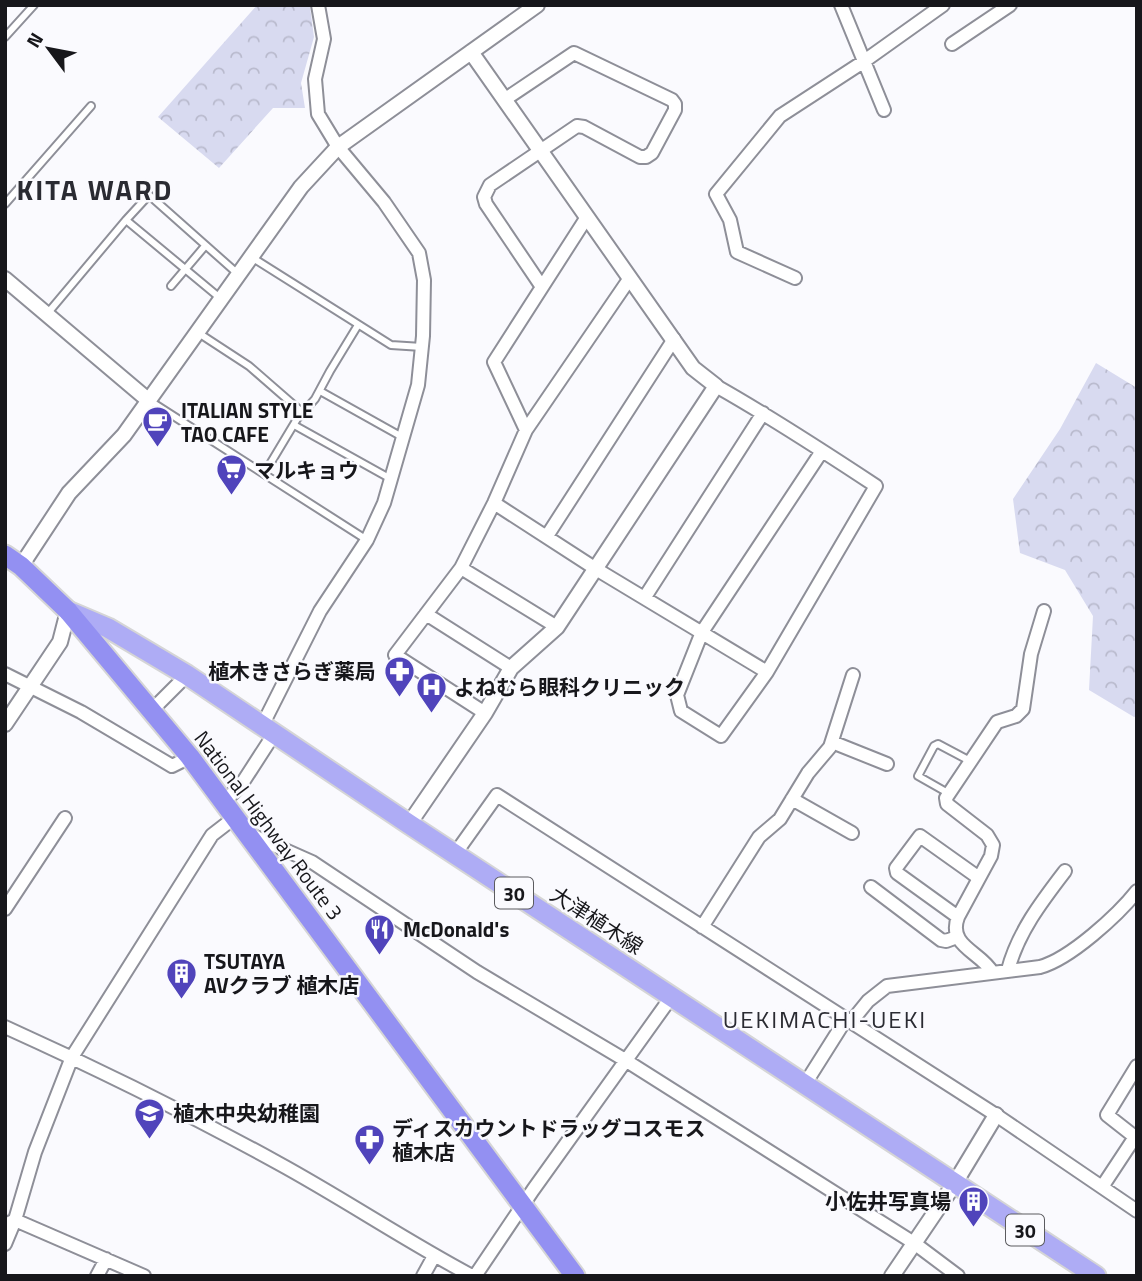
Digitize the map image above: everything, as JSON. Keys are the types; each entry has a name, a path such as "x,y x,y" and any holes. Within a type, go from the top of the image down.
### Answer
{"highway":[{"name":"National Highway Route 3","path":"13,560 68,611 190,757 575,1276"}],"main road":[{"name":"大津植木線","path":"68,611 108,628 187,675 1096,1276"}],"street":[{"path":"5,1244 10,1223 72,1057 228,810 268,730 320,611 368,540 391,479 418,385 424,280 419,253 384,202 338,147 318,114 315,79 324,39 318,5"},
{"path":"13,560 69,493 124,435 301,187 338,147 537,5"},
{"path":"841,5 884,110"},
{"path":"795,278 737,252 730,220 716,194 780,116 943,5"},
{"path":"952,44 1010,5"},
{"path":"471,52 693,368 716,386 763,413 877,486 767,672 722,736 681,711 677,695 702,632 822,451"},
{"path":"504,100 574,53 676,104 652,153 646,157 640,157 580,126 573,127 490,185 484,197 542,287"},
{"path":"526,430 494,362 587,217"},
{"path":"485,713 395,655 461,568 494,503 526,430 630,278"},
{"path":"5,279 148,400"},
{"path":"547,536 674,340"},
{"path":"409,824 485,713 511,668 557,627 716,386"},
{"path":"645,597 763,413"},
{"path":"494,503 596,569 767,672"},
{"path":"461,568 557,627"},
{"path":"5,723 60,642 68,611"},
{"path":"992,972 968,951 957,937 955,928 991,856 993,845 987,835 947,804 946,798 998,720 1016,716 1023,709 1031,654 1044,611"},
{"path":"426,614 511,668"},
{"path":"5,674 81,712 172,766 190,757"},
{"path":"151,711 187,675"},
{"path":"702,927 759,837 780,819 808,773 832,742 853,675"},
{"path":"832,742 887,764"},
{"path":"455,854 497,795 996,1115 1137,1211"},
{"path":"792,799 852,832"},
{"path":"5,909 65,818"},
{"path":"248,833 312,862 477,972 625,1060 914,1243 958,1276"},
{"path":"958,918 897,873 896,868 920,836 979,878"},
{"path":"1008,970 1014,950 1027,926 1065,871"},
{"path":"871,887 941,940 957,937"},
{"path":"805,1084 848,1021 887,986 1040,967 1058,961 1125,906 1137,891"},
{"path":"5,1027 181,1110 279,1164 434,1256 474,1276 672,996"},
{"path":"1102,1188 1135,1138 1107,1115 1137,1066"},
{"path":"892,1276 955,1183 996,1115"},
{"path":"10,1223 144,1276"},
{"path":"423,1276 434,1256"},
{"path":"97,1276 106,1259"}],"lane":[{"path":"5,37 34,5"},
{"path":"5,204 91,106"},
{"path":"46,315 149,195 238,274"},
{"path":"126,220 221,299"},
{"path":"171,286 205,246"},
{"path":"251,256 391,345 422,347"},
{"path":"264,474 294,425 320,391 358,325"},
{"path":"197,332 249,366 303,413"},
{"path":"320,391 404,438"},
{"path":"148,400 368,540"},
{"path":"294,425 391,479"},
{"path":"948,793 918,776 934,746 938,744 970,761"}],"green space":[{"path":"257,5 310,7 314,37 301,83 305,108 273,108 219,168 158,117"},
{"path":"1096,363 1137,388 1137,716 1134,717 1089,690 1093,616 1065,570 1020,553 1013,499 1060,429"}],"place":[{"name":"ITALIAN STYLE TAO CAFE","path":"158,449"},
{"name":"マルキョウ","path":"231,497"},
{"name":"植木きさらぎ薬局","path":"399,698"},
{"name":"よねむら眼科クリニック","path":"431,714"},
{"name":"McDonald's","path":"380,956"},
{"name":"TSUTAYA AVクラブ 植木店","path":"181,1000"},
{"name":"植木中央幼稚園","path":"150,1140"},
{"name":"ディスカウントドラッグコスモス 植木店","path":"369,1167"},
{"name":"小佐井写真場","path":"974,1228"}],"district":[{"name":"KITA WARD","path":"95,189"},
{"name":"UEKIMACHI-UEKI","path":"825,1019"}]}
